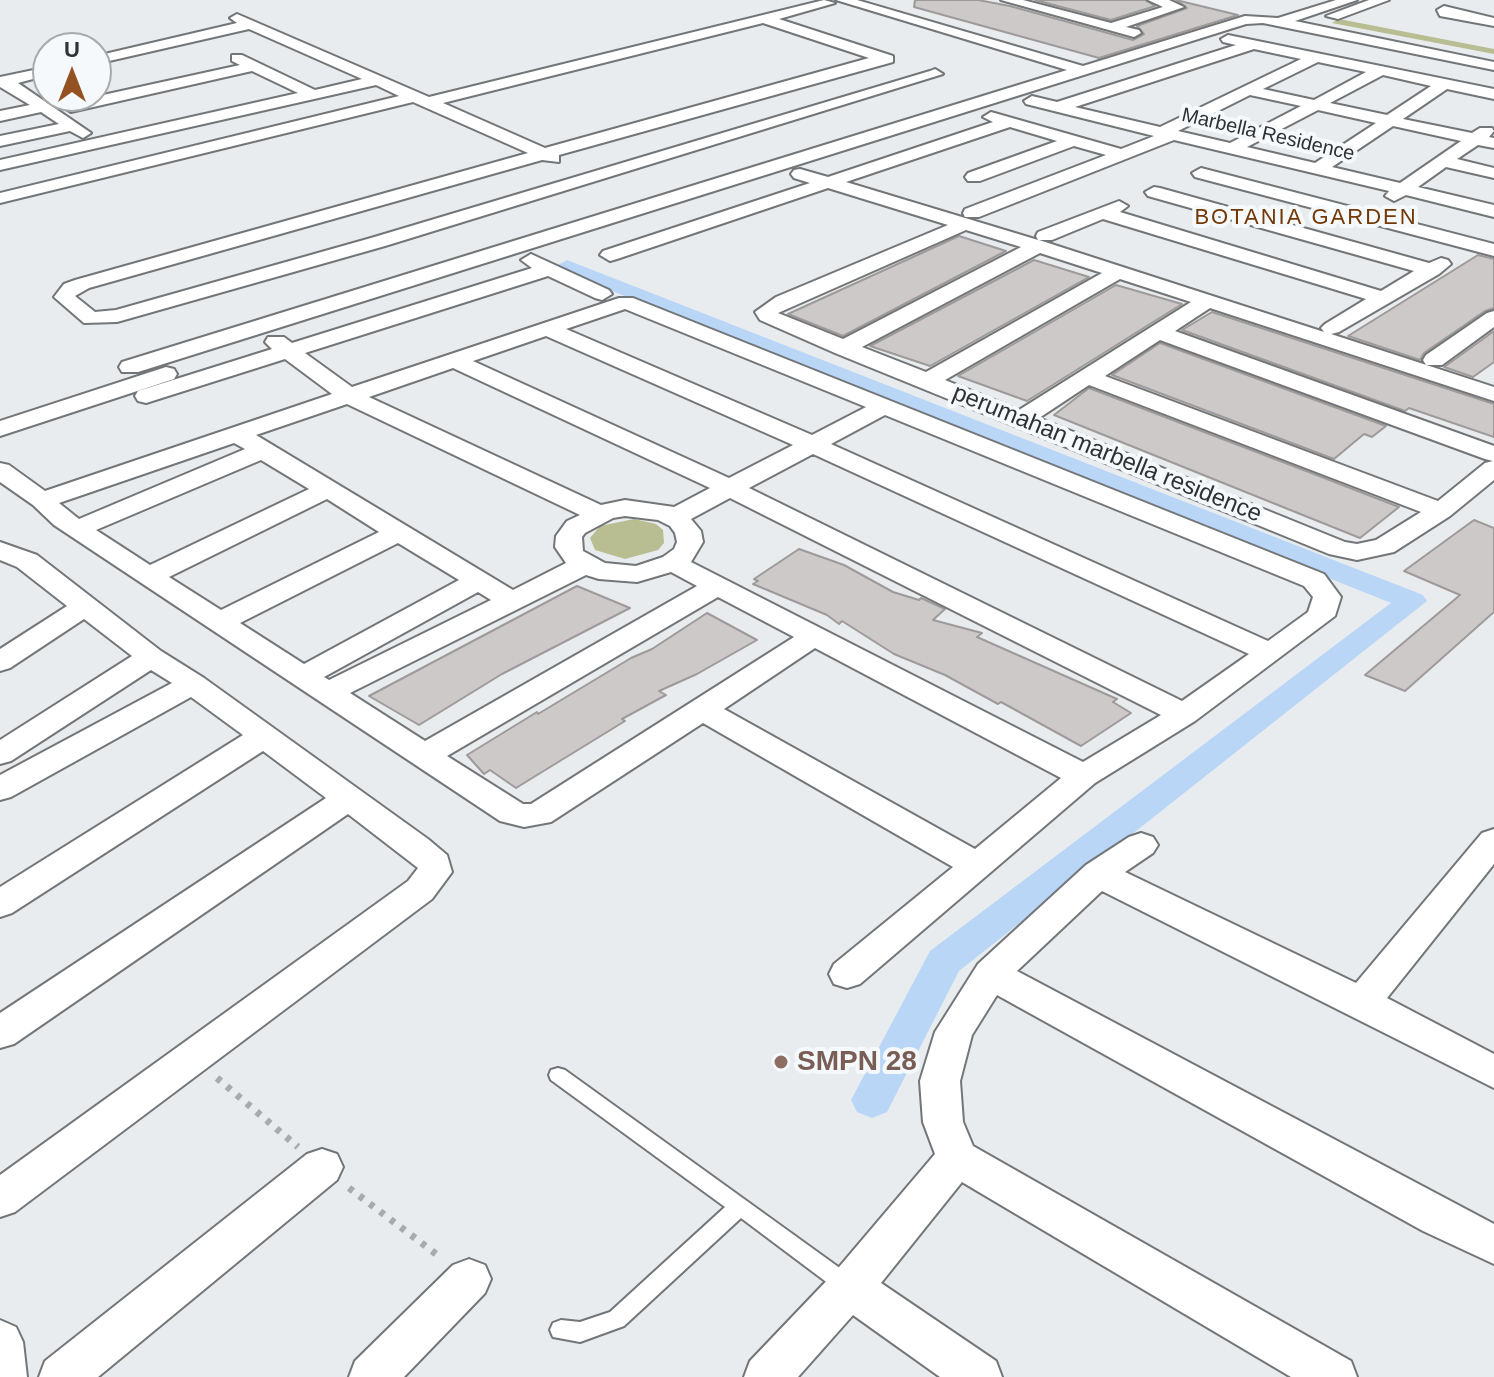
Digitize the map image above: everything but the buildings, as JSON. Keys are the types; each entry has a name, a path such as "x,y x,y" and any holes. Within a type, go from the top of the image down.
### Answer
{"street":[{"path":"843,0 1074,71"},
{"path":"886,0 1106,70"},
{"path":"1008,0 1134,33"},
{"path":"1041,9 1071,0"},
{"path":"130,367 405,280 667,205 850,142 1074,71 1138,67 1298,19 1350,0"},
{"path":"610,255 824,174 874,151 1032,101 1106,70 1245,20 1335,16 1382,0"},
{"path":"0,198 764,19 823,1 1074,71"},
{"path":"1104,25 1177,7 1161,1"},
{"path":"1262,4 1298,19 1494,66"},
{"path":"1335,16 1364,21"},
{"path":"764,19 955,80"},
{"path":"1298,19 1494,56"},
{"path":"112,56 195,38 244,21 595,178 667,205 700,206 800,174 850,174 1010,122"},
{"path":"195,38 227,56 314,95"},
{"path":"1228,39 1494,94"},
{"path":"1058,107 1254,44"},
{"path":"227,56 301,46"},
{"path":"850,174 968,219 1023,192 1165,134 1316,57"},
{"path":"897,62 753,96 82,284 71,288 64,297 91,319 97,319 353,249 378,257 595,178 801,124 935,74"},
{"path":"112,98 255,66"},
{"path":"1138,67 1168,71"},
{"path":"843,348 1042,241 1189,178 1380,71"},
{"path":"9,83 32,76"},
{"path":"0,165 379,80"},
{"path":"258,88 287,82"},
{"path":"9,83 32,91"},
{"path":"1317,170 1444,84"},
{"path":"1247,90 1494,143"},
{"path":"753,96 801,124"},
{"name":"Marbella Residence","path":"1032,101 1494,211"},
{"path":"0,116 32,103"},
{"path":"727,104 801,124 874,151"},
{"path":"61,112 72,126 98,143"},
{"path":"79,112 121,138"},
{"path":"986,115 1122,154"},
{"path":"0,141 72,126"},
{"path":"1328,241 1494,126"},
{"path":"1023,192 974,177 1074,140"},
{"path":"1443,161 1494,173"},
{"path":"824,174 1494,379"},
{"path":"1189,178 1363,216 1485,247"},
{"path":"1154,192 1432,270"},
{"path":"637,228 667,205"},
{"path":"1103,213 1383,298"},
{"path":"330,215 405,280 425,292"},
{"name":"perumahan marbella residence","path":"968,219 783,301 765,312 767,316 843,348 1357,552 1385,546 1441,511 1494,468"},
{"path":"285,228 330,256"},
{"path":"1042,241 1118,272 1494,394"},
{"path":"0,429 546,261 581,245"},
{"path":"1332,328 1432,270 1485,247"},
{"path":"0,444 425,292 546,261 602,294"},
{"path":"927,381 1118,272"},
{"path":"1021,419 1207,301"},
{"path":"42,500 626,302 1314,580 1327,597 1321,616 1184,714 1084,776 847,974"},
{"path":"1434,360 1494,317"},
{"path":"547,329 812,444 1269,652"},
{"path":"1158,332 1494,454"},
{"path":"229,335 270,345 351,397 599,514"},
{"path":"455,361 730,488 1184,714"},
{"path":"1088,377 1441,511"},
{"path":"673,518 883,407"},
{"path":"238,435 512,601"},
{"path":"77,529 261,451"},
{"path":"0,470 77,529 423,756 512,813 524,816 539,814 815,636"},
{"path":"149,576 326,490"},
{"path":"1464,493 1494,505"},
{"path":"625,508 646,509 673,518 688,531 690,542 685,553 673,563 656,570 618,574 584,565 568,547 569,536 576,527 599,514 625,508"},
{"path":"220,622 397,533"},
{"path":"0,577 13,556 87,605 151,657 193,684 435,864 431,881 0,1199"},
{"path":"673,563 1084,776"},
{"path":"328,692 584,565"},
{"path":"303,676 478,581"},
{"path":"423,756 717,586"},
{"path":"0,662 87,605"},
{"path":"0,754 151,657"},
{"path":"0,789 193,684"},
{"path":"704,710 975,864"},
{"path":"0,904 264,736"},
{"path":"0,1033 349,798"},
{"path":"1362,1002 1494,841"},
{"path":"1141,845 1098,874 991,974 954,1032 940,1081 943,1122 957,1158 1334,1377"},
{"path":"1098,874 1362,1002 1494,1072"},
{"path":"991,974 1438,1218 1494,1245"},
{"path":"767,1377 850,1287 957,1158"},
{"path":"62,1377 322,1167"},
{"path":"372,1377 469,1279"},
{"path":"850,1287 979,1377"},
{"path":"0,1342 4,1377"}],"lane":[{"path":"558,1075 850,1287"},
{"path":"561,1330 580,1332 617,1319 740,1206"}],"green space":[{"path":"1339,19 1494,49 1494,54 1332,23"},
{"path":"634,519 656,524 663,530 664,543 658,550 625,559 595,550 590,538 600,526"}],"waterway":[{"path":"567,266 1412,601 944,961 872,1100"}],"place":[{"name":"SMPN 28","path":"781,1062"}],"district":[{"name":"BOTANIA GARDEN","path":"1306,218"}]}
